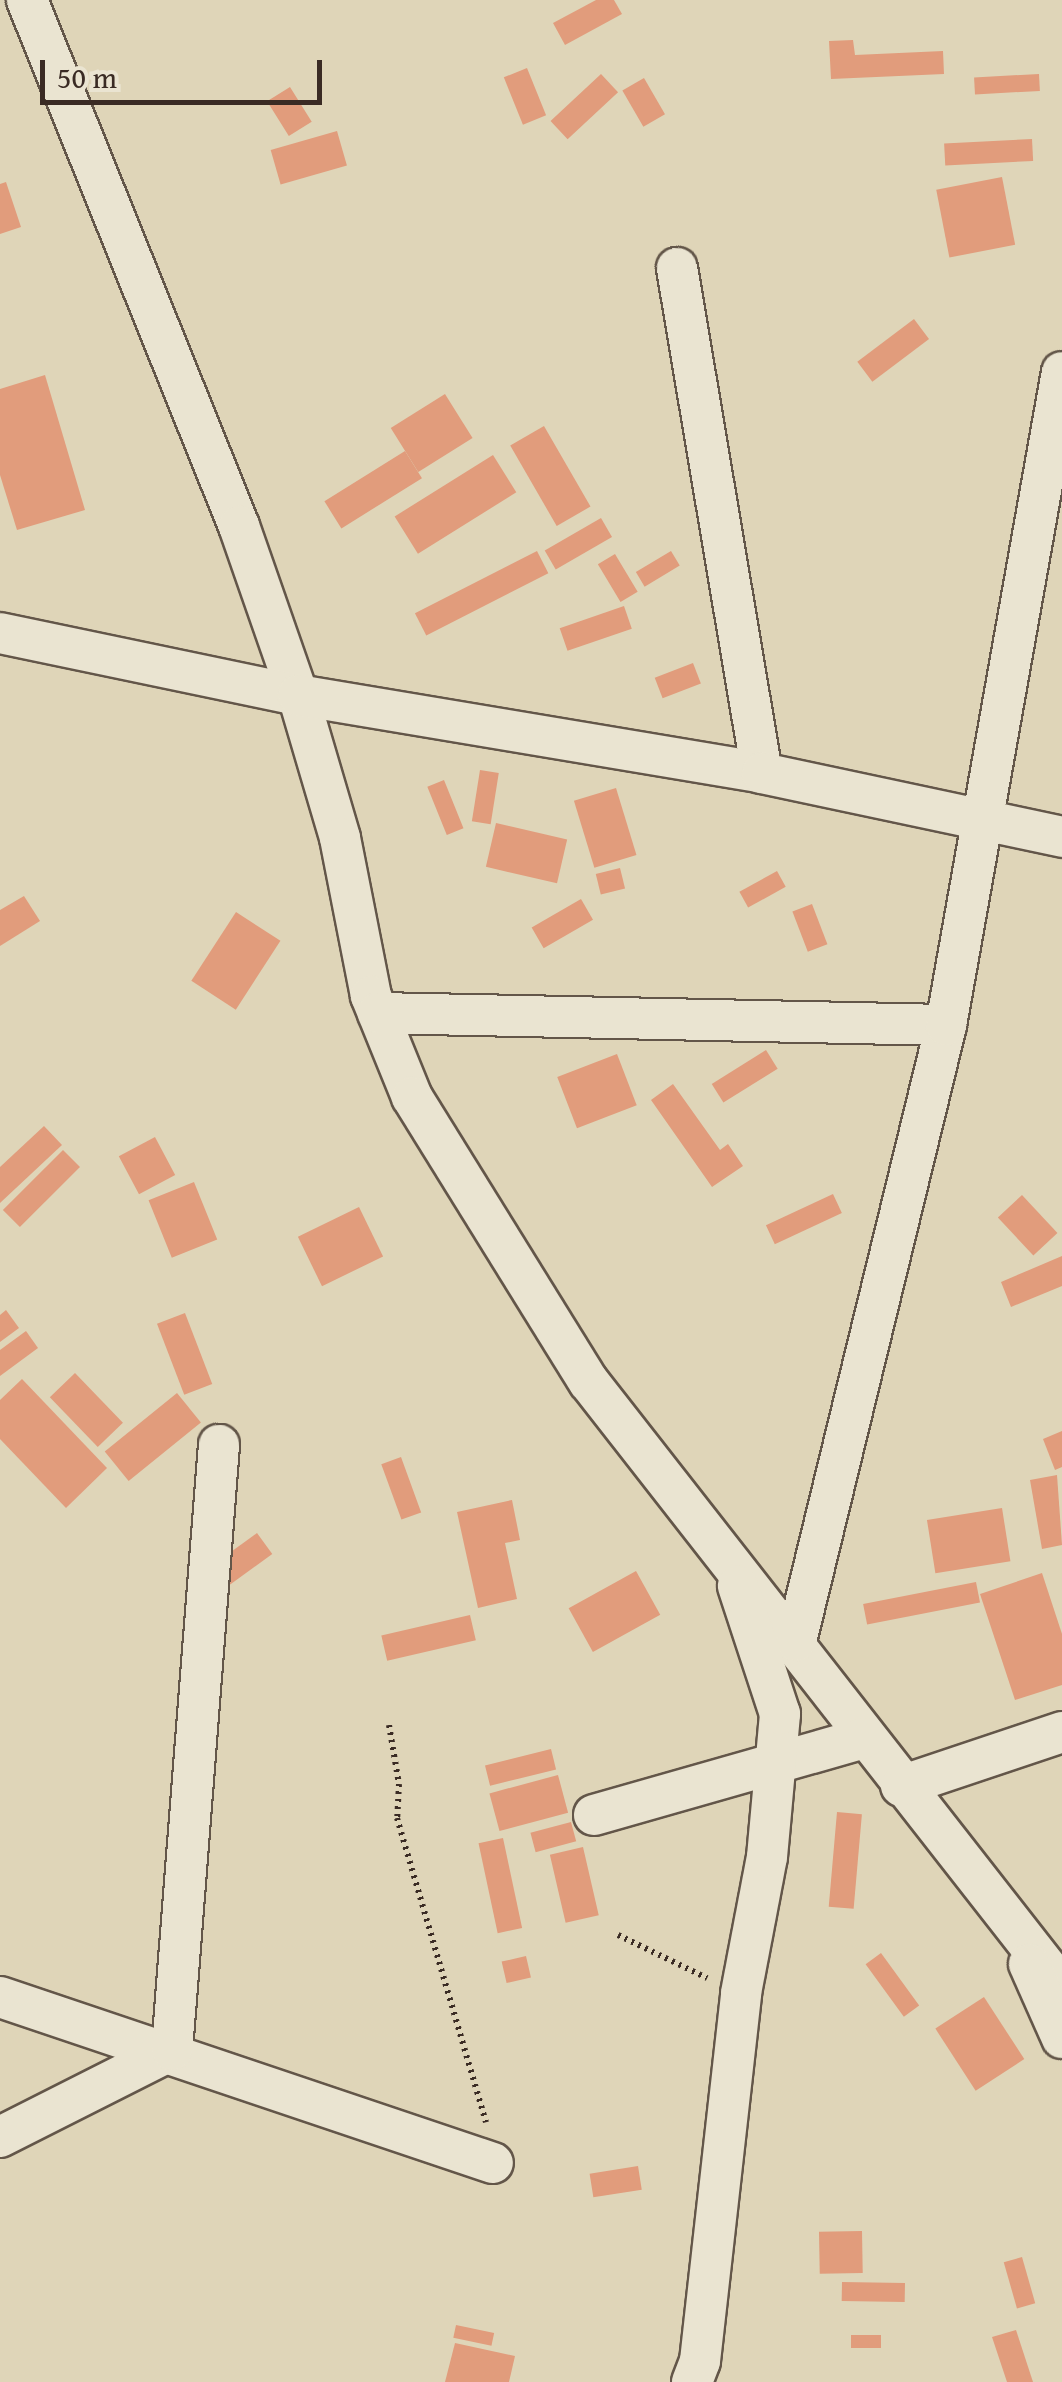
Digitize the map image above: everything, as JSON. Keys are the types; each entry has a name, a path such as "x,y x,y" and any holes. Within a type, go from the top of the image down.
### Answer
{"street":[{"path":"27,0 239,526 298,695 340,838 378,1014 412,1096 460,1180 590,1382 734,1572 796,1641 864,1738 1015,1933 1062,1987"},
{"path":"677,268 762,773"},
{"path":"796,1641 946,1025 1062,372"},
{"path":"0,633 298,695 762,773 1062,836"},
{"path":"378,1014 946,1025"},
{"path":"172,2050 219,1445"},
{"path":"692,2382 700,2362 740,1994 767,1858 780,1714 734,1572"},
{"path":"902,1786 1062,1732"},
{"path":"594,1815 864,1738"},
{"path":"1015,1933 1062,2038"},
{"path":"0,1997 172,2050 493,2163"},
{"path":"0,2137 172,2050"}],"path":[{"path":"388,1726 399,1784 396,1818 493,2163"},
{"path":"618,1936 740,1994"}],"building":[{"path":"596,0 614,0 622,14 565,45 553,23"},
{"path":"853,40 855,55 943,51 944,74 831,79 829,41"},
{"path":"527,68 546,115 523,125 504,77"},
{"path":"601,74 618,92 568,139 551,121"},
{"path":"1039,74 1040,91 975,94 974,77"},
{"path":"644,78 665,114 643,127 622,90"},
{"path":"290,87 312,122 289,136 267,101"},
{"path":"337,131 347,166 281,185 271,150"},
{"path":"1032,139 1033,161 945,166 944,144"},
{"path":"1002,177 1015,245 949,258 936,190"},
{"path":"6,182 21,227 0,234 0,184"},
{"path":"914,319 929,339 872,382 857,362"},
{"path":"45,375 85,510 17,530 0,475 0,389"},
{"path":"445,394 473,438 418,472 391,428"},
{"path":"544,426 590,507 557,526 510,446"},
{"path":"405,451 422,478 341,528 324,501"},
{"path":"493,455 516,492 418,554 395,516"},
{"path":"601,518 612,537 556,570 545,550"},
{"path":"537,551 548,573 426,635 415,613"},
{"path":"671,551 680,566 645,587 636,572"},
{"path":"615,554 638,592 621,602 598,564"},
{"path":"624,606 632,629 568,651 560,628"},
{"path":"693,663 701,684 663,698 655,678"},
{"path":"480,770 499,773 491,824 472,821"},
{"path":"444,780 463,828 447,835 427,787"},
{"path":"616,788 636,855 594,868 574,801"},
{"path":"496,823 567,839 557,883 486,867"},
{"path":"620,868 625,888 601,894 596,874"},
{"path":"777,871 786,887 748,908 739,892"},
{"path":"24,896 40,921 0,946 0,910"},
{"path":"581,899 593,920 544,948 532,928"},
{"path":"812,904 827,944 808,952 792,912"},
{"path":"236,912 280,941 236,1010 191,981"},
{"path":"766,1050 778,1069 723,1103 712,1084"},
{"path":"617,1054 637,1105 577,1128 557,1077"},
{"path":"673,1084 720,1150 728,1144 743,1166 712,1187 651,1100"},
{"path":"44,1126 62,1145 0,1203 0,1167"},
{"path":"155,1137 175,1175 139,1194 119,1156"},
{"path":"63,1150 80,1167 20,1227 3,1210"},
{"path":"194,1182 217,1239 172,1258 149,1200"},
{"path":"833,1194 842,1213 775,1244 766,1225"},
{"path":"1022,1195 1057,1233 1033,1256 998,1218"},
{"path":"359,1207 383,1256 322,1286 298,1237"},
{"path":"1062,1256 1062,1286 1011,1307 1001,1282"},
{"path":"6,1310 19,1328 0,1342 0,1315"},
{"path":"185,1313 212,1384 184,1395 157,1324"},
{"path":"26,1331 38,1348 0,1376 0,1350"},
{"path":"75,1373 123,1423 98,1447 50,1397"},
{"path":"22,1379 107,1468 66,1508 0,1439 0,1400"},
{"path":"177,1393 201,1423 129,1481 105,1452"},
{"path":"1062,1431 1062,1467 1055,1470 1043,1439"},
{"path":"401,1457 421,1512 401,1520 381,1464"},
{"path":"1057,1475 1062,1545 1042,1549 1030,1480"},
{"path":"512,1500 520,1540 505,1543 517,1599 478,1608 457,1512"},
{"path":"1002,1508 1010,1561 935,1573 927,1520"},
{"path":"257,1533 272,1554 230,1585 215,1564"},
{"path":"636,1571 660,1615 593,1652 569,1608"},
{"path":"1042,1573 1062,1634 1062,1685 1015,1700 980,1594"},
{"path":"976,1582 980,1603 867,1625 863,1604"},
{"path":"470,1615 476,1640 387,1661 381,1635"},
{"path":"551,1749 556,1769 490,1786 485,1765"},
{"path":"558,1775 568,1813 500,1831 489,1793"},
{"path":"837,1812 862,1814 854,1909 829,1907"},
{"path":"571,1822 576,1841 536,1852 530,1833"},
{"path":"503,1838 522,1928 498,1933 479,1843"},
{"path":"583,1847 599,1915 566,1923 550,1855"},
{"path":"881,1953 919,2006 904,2017 866,1964"},
{"path":"526,1956 531,1977 507,1983 502,1962"},
{"path":"984,1997 1024,2059 976,2091 935,2029"},
{"path":"638,2166 642,2190 593,2197 590,2174"},
{"path":"862,2231 863,2273 820,2274 819,2232"},
{"path":"1022,2257 1035,2303 1017,2308 1004,2262"},
{"path":"842,2282 905,2283 905,2302 842,2301"},
{"path":"456,2325 494,2333 491,2346 453,2338"},
{"path":"1016,2330 1033,2382 1007,2382 992,2337"},
{"path":"851,2335 881,2335 881,2348 851,2348"},
{"path":"455,2343 515,2356 509,2382 445,2382"}]}
